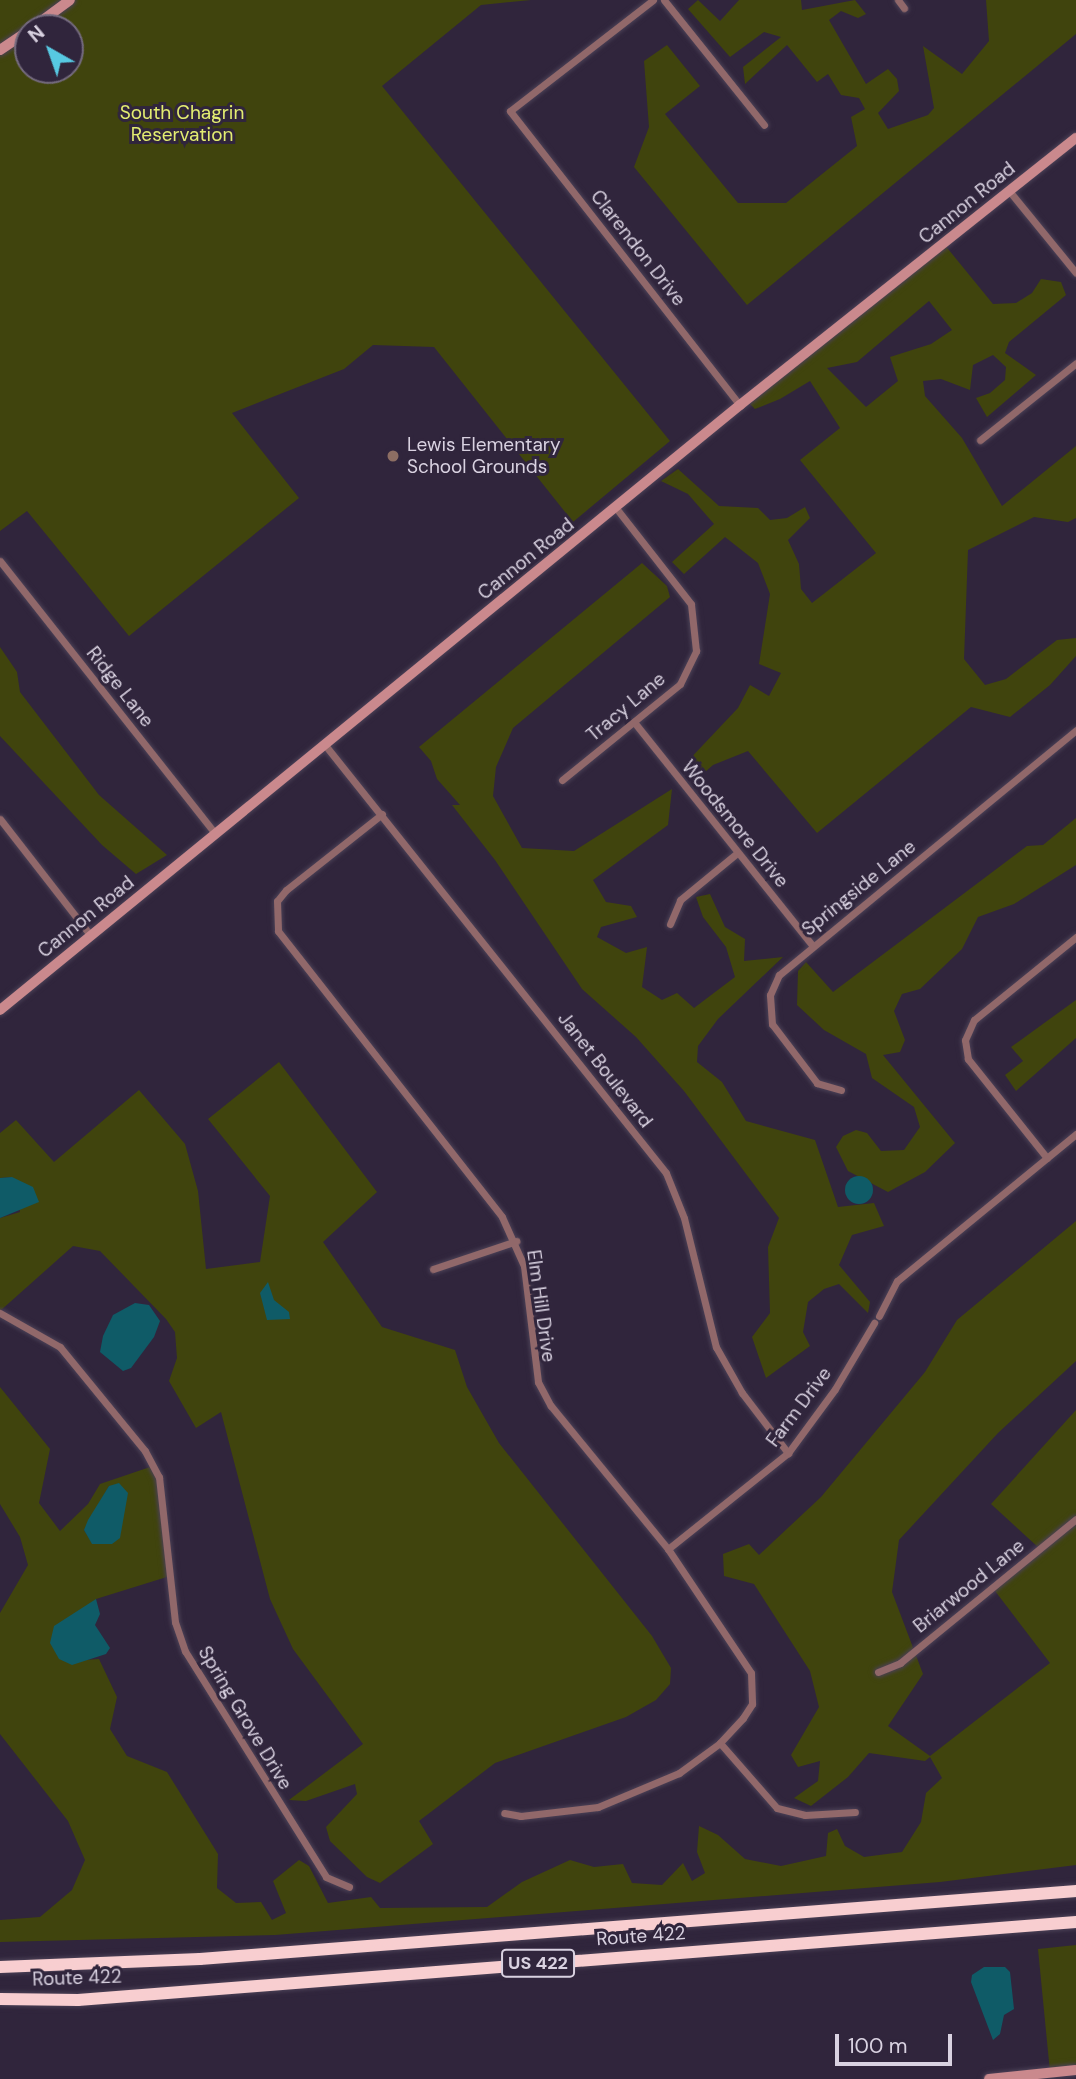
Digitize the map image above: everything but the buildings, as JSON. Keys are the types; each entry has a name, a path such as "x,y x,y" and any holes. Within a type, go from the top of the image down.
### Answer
{"highway":[{"name":"Route 422","path":"0,1967 132,1962 1076,1891"},
{"name":"Route 422","path":"0,1999 78,2000 1076,1922"},
{"path":"0,1962 132,1962"},
{"path":"0,2007 78,2000"}],"main road":[{"path":"51,14 70,0"},
{"name":"Cannon Road","path":"0,1010 740,405 1076,138"},
{"path":"989,2079 1076,2070"}],"street":[{"name":"Clarendon Drive","path":"653,0 510,111 740,405"},
{"path":"664,0 764,125"},
{"path":"898,0 904,8"},
{"path":"1010,192 1076,273"},
{"path":"980,440 1076,363"},
{"name":"Tracy Lane","path":"562,780 680,684 696,651 698,632 691,604 617,508"},
{"name":"Ridge Lane","path":"0,561 215,833"},
{"name":"Woodsmore Drive","path":"634,722 813,946"},
{"name":"Springside Lane","path":"841,1090 817,1083 772,1024 768,1008 779,975 1076,730"},
{"name":"Janet Boulevard","path":"325,745 666,1173 684,1218 716,1347 742,1393 788,1453"},
{"name":"Elm Hill Drive","path":"382,814 286,890 276,901 278,931 502,1217 516,1241 524,1266 538,1382 551,1406 668,1549 751,1673 752,1704 720,1743 679,1773 598,1807 521,1816 504,1813"},
{"path":"0,819 91,936"},
{"path":"670,924 680,900 737,853"},
{"path":"1047,1158 968,1059 965,1040 974,1020 1076,937"},
{"name":"Farm Drive","path":"668,1549 788,1453 835,1390 897,1281 1076,1134"},
{"path":"433,1269 516,1241"},
{"name":"Spring Grove Drive","path":"0,1313 60,1347 145,1451 159,1477 175,1622 185,1650 326,1877 349,1887"},
{"name":"Briarwood Lane","path":"878,1672 900,1663 1076,1518"},
{"path":"720,1743 777,1808 805,1815 855,1812"}],"green space":[{"name":"South Chagrin Reservation","path":"0,0 531,0 481,5 382,86 670,441 573,522 434,347 373,345 344,369 232,413 299,498 129,636 27,511 0,531"},
{"path":"698,0 720,21 739,0 801,0 802,10 855,0 866,14 858,18 841,11 829,20 866,84 888,69 897,79 899,91 878,113 888,129 928,115 934,108 923,46 962,74 989,41 986,0 1076,0 1076,34 747,305 634,167 649,127 644,61 667,45 700,86 665,114 738,203 786,203 857,146 851,117 865,109 859,98 841,95 828,74 817,82 787,45 745,84 743,67 781,37 764,32 730,57 688,9"},
{"path":"944,244 993,304 1016,303 1032,293 1041,279 1061,282 1066,295 1009,342 1005,353 1036,375 987,417 976,398 990,393 1005,380 1006,367 993,355 973,365 970,390 941,379 923,381 925,396 962,438 1002,506 1076,446 1076,518 1068,522 1034,517 968,550 964,659 985,685 1006,679 1057,640 1076,638 1076,656 1050,685 1010,717 971,707 817,833 748,751 713,765 696,780 685,764 738,708 750,685 769,696 781,673 759,664 770,594 758,563 725,537 684,574 672,562 714,524 688,494 661,481 678,469 719,506 758,508 770,520 787,518 805,507 810,518 788,540 799,564 801,589 812,603 876,553 800,460 840,428 810,381 780,399 755,409 750,404","holes":["929,301 952,330 931,344 890,357 898,381 866,407 827,368 857,362"]},
{"path":"642,563 667,586 670,597 513,728 496,767 493,796 522,848 574,851 672,789 668,825 593,880 606,902 631,906 637,917 601,927 597,937 626,953 647,947 642,987 662,1000 677,993 694,1008 735,977 726,947 703,917 696,897 710,894 725,927 745,939 744,961 783,957 718,1019 698,1046 697,1062 722,1082 746,1121 815,1140 838,1207 874,1203 884,1226 852,1235 839,1265 870,1302 868,1313 839,1284 824,1289 808,1302 803,1332 810,1346 766,1378 752,1337 770,1313 768,1247 779,1218 684,1091 636,1037 582,989 495,860 452,805 460,805 437,779 431,761 419,747"},
{"path":"0,647 17,672 20,692 99,795 167,855 136,874 102,845 0,736"},
{"path":"1076,818 1076,865 1014,904 978,917 962,949 920,989 902,994 894,1011 905,1040 900,1052 883,1055 955,1143 925,1172 888,1192 848,1171 836,1147 843,1136 856,1130 867,1133 881,1151 904,1150 920,1127 914,1107 872,1078 866,1054 824,1030 797,1005 798,971 806,962 833,992 1027,846 1043,845"},
{"path":"1076,1000 1076,1038 1016,1091 1005,1075 1023,1061 1011,1047"},
{"path":"279,1062 377,1192 323,1242 382,1327 455,1350 467,1387 499,1443 652,1636 671,1668 670,1684 656,1700 626,1717 495,1763 419,1821 433,1844 380,1883 367,1877 330,1841 326,1827 357,1794 355,1784 306,1801 289,1800 363,1744 293,1649 270,1599 221,1412 196,1428 169,1381 177,1358 175,1332 166,1319 100,1251 73,1246 0,1311 0,1218 20,1212 12,1177 0,1178 0,1133 16,1120 54,1162 139,1090 185,1144 198,1191 206,1269 260,1262 270,1196 208,1119"},
{"path":"1076,1221 1076,1361 998,1433 899,1540 892,1592 923,1674 888,1726 930,1756 1050,1663 992,1587 1039,1548 991,1504 1076,1410 1076,1865 940,1882 275,1935 0,1942 0,1920 40,1917 72,1890 85,1860 68,1821 0,1734 0,1613 28,1565 20,1537 0,1504 0,1387 50,1449 39,1503 60,1531 88,1504 100,1484 153,1466 159,1477 170,1576 96,1599 85,1660 99,1659 117,1697 110,1729 127,1756 167,1772 218,1854 217,1888 236,1903 261,1902 272,1920 286,1913 273,1881 299,1860 309,1866 328,1903 371,1897 380,1908 487,1907 522,1882 570,1860 594,1867 623,1864 632,1883 662,1885 683,1863 692,1881 705,1873 697,1852 699,1826 718,1835 745,1859 781,1866 826,1856 828,1833 837,1829 845,1846 864,1857 902,1852 921,1822 926,1793 942,1778 930,1757 925,1761 869,1753 848,1777 811,1806 794,1798 818,1781 820,1761 798,1767 791,1755 819,1707 810,1671 754,1584 724,1576 723,1554 749,1544 759,1555 821,1497 925,1372 957,1320","holes":["109,1486 92,1543 84,1530"]},
{"path":"1076,1945 1076,2070 1050,2072 1038,1949"}],"shaded area":[{"path":"859,1176 869,1180 873,1190 869,1200 859,1204 849,1200 845,1190 849,1180"},
{"path":"12,1177 33,1187 39,1202 0,1218 0,1178"},
{"path":"268,1282 274,1300 289,1312 290,1319 267,1320 260,1293"},
{"path":"135,1303 149,1305 160,1321 154,1337 131,1368 123,1371 100,1352 103,1336 113,1315"},
{"path":"119,1483 128,1493 120,1538 112,1544 92,1544 84,1530 88,1520 109,1486"},
{"path":"96,1599 100,1614 95,1625 110,1648 106,1654 72,1665 59,1659 50,1643 54,1626"},
{"path":"984,1967 1005,1967 1010,1972 1014,2009 1004,2015 1000,2034 993,2040 971,1982 972,1975"}],"place":[{"name":"Lewis Elementary School Grounds","path":"393,456"}]}
